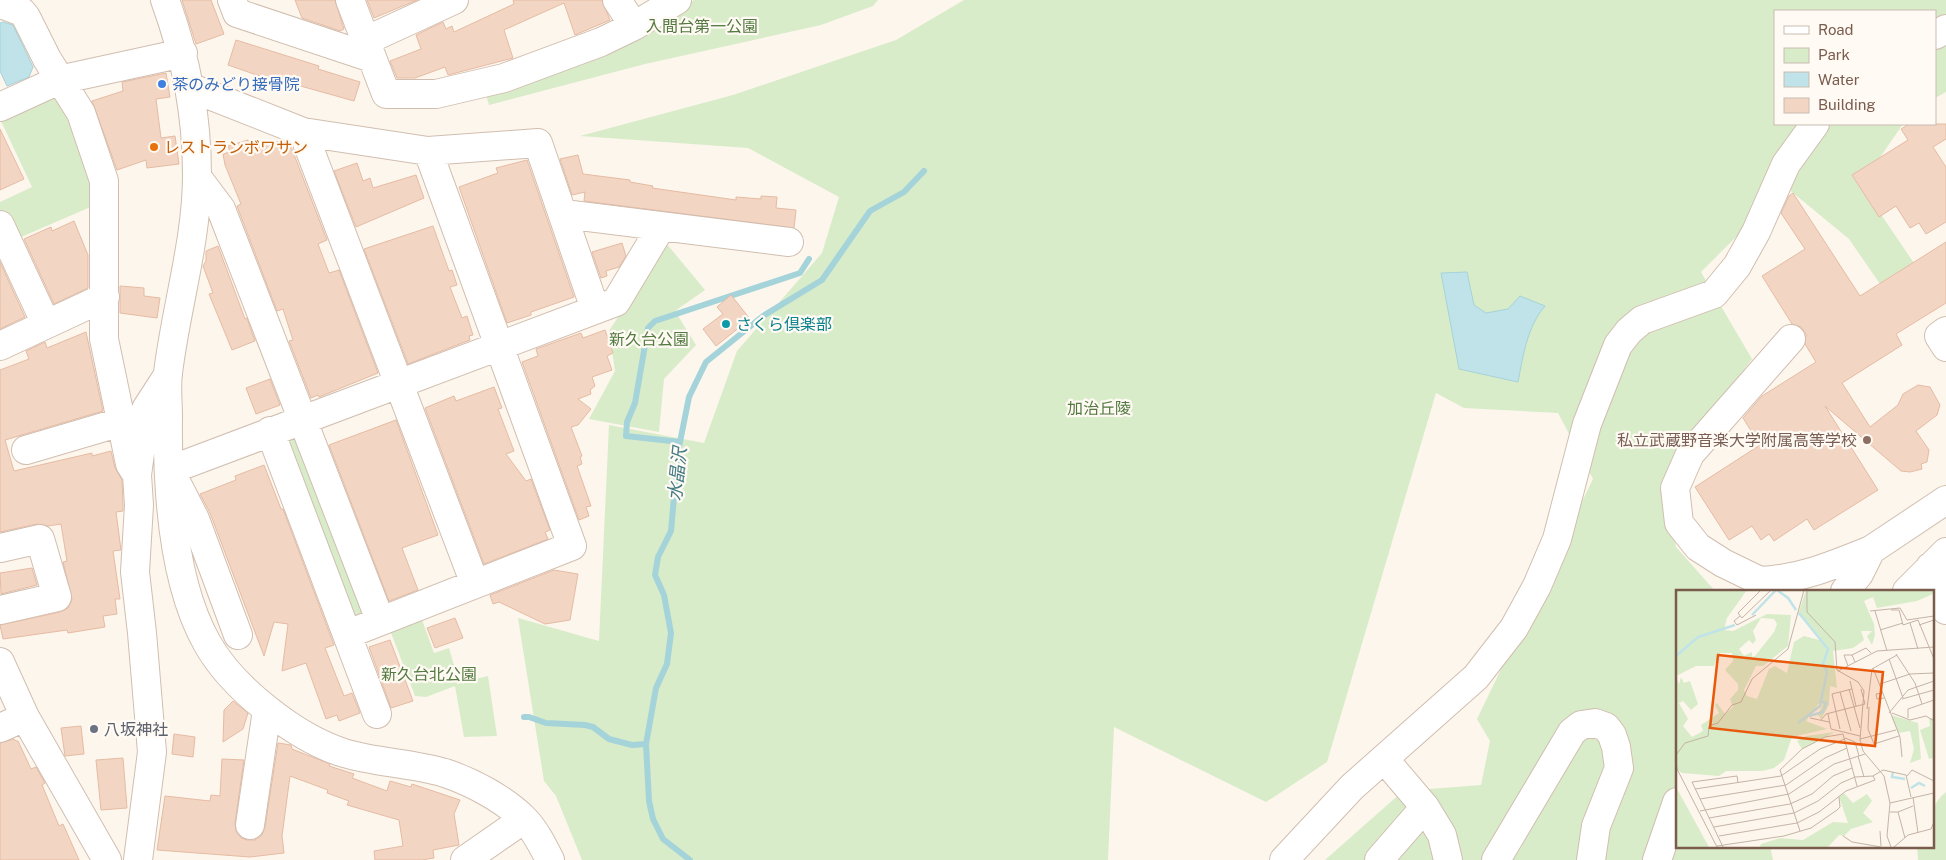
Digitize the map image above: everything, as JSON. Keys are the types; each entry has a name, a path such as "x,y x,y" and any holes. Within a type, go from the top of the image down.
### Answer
{"street":[{"path":"166,0 182,53 194,111 197,177 192,233 168,375 170,470 174,522 183,577 198,626 216,659 267,710 333,749 445,773 495,796 524,819 550,860"},
{"path":"232,0 237,13 368,50 454,0"},
{"path":"350,0 386,94 436,94 504,78 601,42 634,26 676,0"},
{"path":"618,0 634,26"},
{"path":"3,5 22,12 26,17 59,80 81,113 104,181 104,339 130,464 137,475"},
{"path":"0,107 59,80 182,53"},
{"path":"190,87 303,132 428,151 538,143 564,214 595,309"},
{"path":"1284,860 1352,787 1385,760 1410,735 1476,677 1518,620 1537,586 1557,539 1587,424 1618,345 1629,331 1642,320 1714,294 1736,266 1756,232 1786,164 1814,125"},
{"path":"303,132 475,584"},
{"path":"348,634 572,546 428,151"},
{"path":"197,177 221,209 380,620"},
{"path":"564,214 789,242"},
{"path":"0,225 46,324"},
{"path":"170,470 616,302 661,227"},
{"path":"0,346 105,297"},
{"path":"1946,331 1939,336 1946,348"},
{"path":"1791,339 1690,454 1675,488 1678,523 1698,547 1760,586 1814,573 1871,550 1946,500"},
{"path":"138,860 152,752 135,572 139,505 137,475 146,409 168,375"},
{"path":"26,450 121,422"},
{"path":"270,431 377,714"},
{"path":"170,470 195,519 238,635"},
{"path":"0,548 40,539 57,597 0,610"},
{"path":"1846,590 1859,574 1871,550"},
{"path":"1908,590 1938,560"},
{"path":"1938,560 1946,610"},
{"path":"0,662 25,717 107,860"},
{"path":"250,825 267,710"},
{"path":"0,728 25,717"},
{"path":"1496,860 1572,732 1581,725 1595,723 1606,727 1612,735 1619,768 1596,826 1591,860"},
{"path":"1385,760 1425,807 1442,835 1448,860"},
{"path":"1657,860 1676,805"},
{"path":"1379,860 1425,807"},
{"path":"465,860 524,819"}],"green space":[{"name":"入間台第一公園","path":"694,0 878,0 873,6 821,25 645,64 489,105 484,88 655,27"},
{"name":"加治丘陵","path":"964,0 1946,0 1946,92 1936,97 1936,10 1774,10 1774,125 1902,125 1861,185 1918,269 1889,297 1849,239 1786,187 1701,272 1752,359 1666,473 1676,547 1714,590 1676,590 1676,848 1770,848 1773,860 1325,860 1403,791 1481,785 1490,741 1477,719 1593,479 1558,413 1464,408 1436,393 1327,762 1266,802 1114,727 1108,860 582,860 556,796 544,781 518,618 599,641 609,425 704,443 737,351 822,253 839,197 748,148 580,136 733,95 896,40"},
{"path":"44,92 63,97 75,115 95,205 12,241 0,215 0,202 32,187 0,119"},
{"name":"新久台公園","path":"666,243 705,290 675,311 696,345 664,379 659,432 589,419 615,371 609,331"},
{"path":"295,439 368,613 356,623 285,442"},
{"name":"新久台北公園","path":"421,617 434,653 449,648 459,683 488,676 497,736 464,737 455,686 426,697 415,696 390,630"},
{"path":"1946,792 1946,860 1918,860 1917,848 1934,848 1934,810 1940,797"}],"water":[{"path":"0,23 13,25 33,67 29,77 7,86 0,71"},
{"path":"1467,272 1474,305 1486,313 1508,309 1520,296 1545,306 1530,332 1518,382 1459,369 1441,273"}],"building":[{"path":"182,0 211,0 224,34 196,44"},
{"path":"295,0 335,0 344,29 340,31 302,18"},
{"path":"367,0 417,0 374,18"},
{"path":"513,0 602,0 610,20 575,35 564,3 504,30 513,58 448,75 445,67 415,78 397,78 390,61 421,49 416,35 443,22 446,29 452,26 454,32 514,4"},
{"path":"236,40 319,66 318,69 360,82 354,101 272,78 271,80 228,65"},
{"path":"166,73 170,97 156,99 161,138 175,136 179,164 147,168 146,160 117,170 92,101 123,91 122,82"},
{"path":"1946,124 1946,139 1933,147 1946,167 1946,222 1926,234 1919,223 1910,228 1896,206 1879,217 1852,175 1908,140 1901,129 1907,125"},
{"path":"0,129 24,179 0,190"},
{"path":"248,140 251,150 282,140 290,144 327,240 318,244 329,273 339,270 378,373 319,397 318,395 311,398 289,341 293,340 283,309 277,311 237,206 241,204 225,165 223,154 230,152 228,146"},
{"path":"578,155 583,174 630,180 630,182 653,186 652,188 736,200 736,197 761,199 761,196 777,197 776,208 796,210 794,228 584,201 585,192 572,195 560,159"},
{"path":"527,160 574,297 531,312 531,315 507,323 459,187 498,173 496,168"},
{"path":"357,163 363,181 370,178 373,188 416,175 424,198 356,227 334,171"},
{"path":"1793,193 1860,296 1946,242 1946,303 1896,334 1902,345 1842,383 1870,427 1898,405 1903,394 1918,385 1930,387 1940,405 1937,415 1916,431 1929,450 1927,462 1921,464 1922,469 1910,472 1901,471 1825,406 1878,490 1814,530 1807,519 1774,541 1769,534 1761,540 1752,526 1729,540 1695,487 1760,445 1743,418 1762,396 1816,362 1805,344 1806,334 1801,327 1792,324 1762,276 1805,249 1781,213 1789,196"},
{"path":"74,221 88,255 88,288 54,304 24,239 51,227 52,231"},
{"path":"433,226 449,271 452,270 457,285 450,287 462,318 467,316 473,335 469,336 470,340 408,364 364,249"},
{"path":"622,243 626,256 619,267 606,271 607,276 601,278 592,252"},
{"path":"218,246 255,341 232,350 209,294 213,293 203,266 206,261 206,251"},
{"path":"0,262 25,317 0,329"},
{"path":"120,286 144,288 144,296 160,298 157,318 120,313"},
{"name":"さくら倶楽部","path":"731,295 750,319 716,346 703,329 723,314 717,307"},
{"path":"605,330 613,353 607,356 612,370 592,377 595,386 590,390 591,394 578,399 591,409 578,425 571,427 582,456 580,457 582,464 577,466 591,506 586,507 589,516 579,520 522,362 538,356 536,349 581,333 583,338"},
{"path":"86,332 103,411 5,440 14,471 92,453 92,456 111,451 115,468 122,480 123,505 123,511 116,512 121,550 113,551 120,599 115,599 117,614 103,616 105,627 68,633 67,630 3,639 0,625 60,612 68,608 72,600 63,562 67,561 61,524 48,526 37,524 0,532 0,370 29,359 26,351 45,342 47,348"},
{"path":"270,379 280,405 256,414 246,388"},
{"path":"494,387 502,408 498,409 514,451 506,454 526,481 531,479 550,530 545,532 548,539 484,564 425,408 454,396 456,401"},
{"path":"396,420 438,535 402,548 418,590 389,601 329,445"},
{"path":"264,465 281,509 283,509 334,645 325,648 344,696 352,693 360,713 339,721 337,715 326,719 306,663 282,671 288,624 274,622 264,656 210,513 200,494 236,480 235,476"},
{"path":"32,568 37,585 1,594 0,573"},
{"path":"554,570 578,574 570,620 545,624 499,602 493,604 490,595"},
{"path":"455,618 463,638 435,648 427,628"},
{"path":"390,640 413,701 391,708 369,647"},
{"path":"233,701 248,713 243,729 223,742 224,710"},
{"path":"81,726 84,754 65,756 61,728"},
{"path":"174,734 195,737 193,757 172,754"},
{"path":"14,739 18,741 31,769 36,767 45,783 42,785 59,826 63,824 79,860 0,860 0,743"},
{"path":"278,743 291,745 292,749 330,764 329,766 354,774 352,778 387,791 390,781 411,787 412,784 460,800 454,814 459,845 433,850 434,858 422,860 375,860 374,851 403,846 399,820 347,805 349,801 327,793 328,790 290,776 282,836 284,853 250,857 157,850 165,796 210,801 211,795 220,796 222,759 244,760 235,823 236,831 241,838 247,840 255,840 262,835 265,827"},
{"path":"123,758 127,808 101,810 96,760"}],"waterway":[{"name":"水晶沢","path":"690,860 663,839 653,819 649,801 646,744 656,688 667,664 671,633 664,595 655,575 658,557 671,531 678,452 689,397 706,362 763,316 822,280 870,211 904,192 924,171"},
{"path":"680,442 626,436 627,422 635,403 648,328 655,321 800,273 809,259"},
{"path":"524,717 546,723 585,725 593,727 609,739 632,745 646,744"}],"place":[{"name":"茶のみどり接骨院","path":"162,84"},
{"name":"レストランボワサン","path":"154,147"},
{"name":"さくら倶楽部","path":"726,324"},
{"name":"私立武蔵野音楽大学附属高等学校","path":"1867,440"},
{"name":"八坂神社","path":"94,729"}]}
